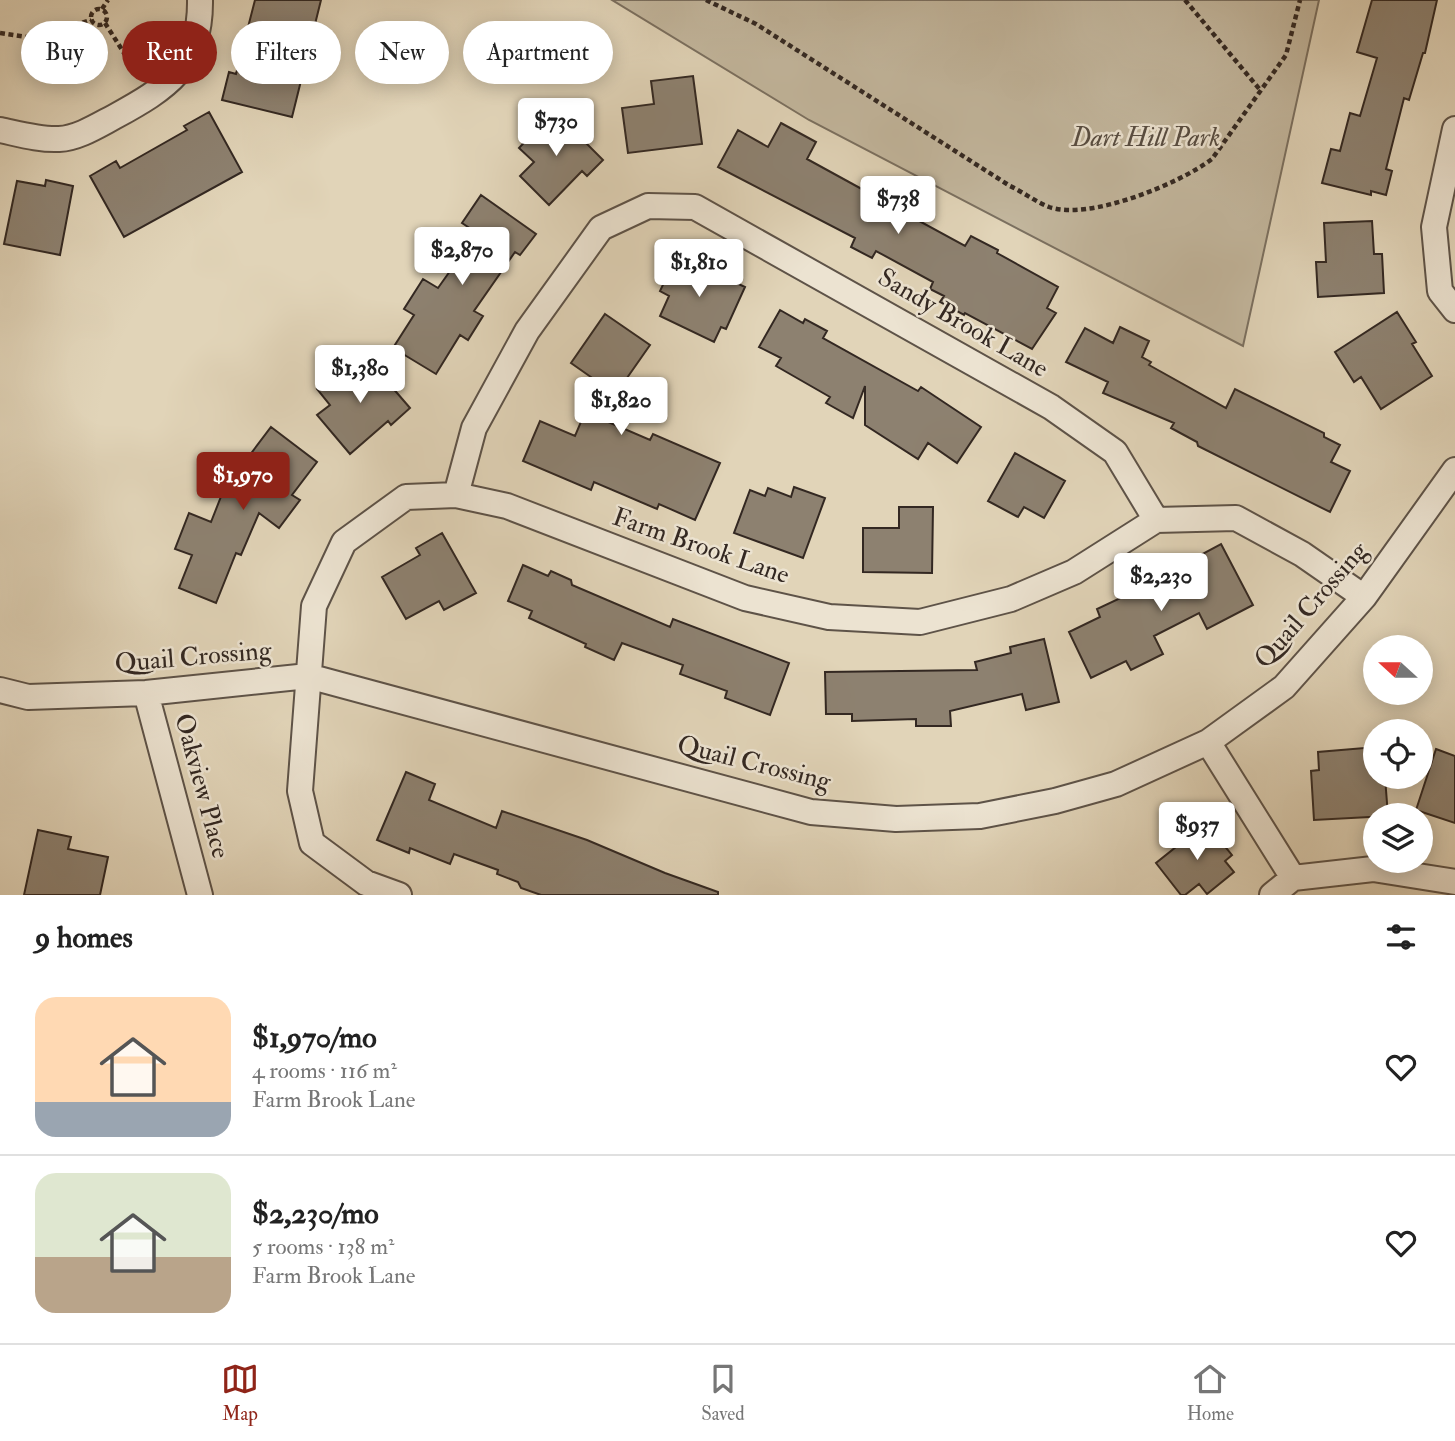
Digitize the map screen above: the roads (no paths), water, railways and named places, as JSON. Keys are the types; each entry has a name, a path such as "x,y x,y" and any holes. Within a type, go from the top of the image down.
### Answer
{"street":[{"path":"0,130 60,139 90,130 150,97 175,79 190,55 200,15 200,0"},
{"path":"1455,129 1434,226 1440,291 1455,310"},
{"name":"Sandy Brook Lane","path":"456,495 474,428 527,331 601,228 648,206 695,207 1051,407 1115,452 1156,520"},
{"name":"Quail Crossing","path":"0,690 28,697 146,693 308,676 811,812 896,819 980,816 1055,801 1116,784 1208,743 1284,687 1364,597 1455,470"},
{"name":"Farm Brook Lane","path":"399,895 366,883 312,843 300,791 314,606 344,542 407,497 456,495 508,506 745,598 829,617 920,622 1024,594 1074,572 1156,520"},
{"path":"1156,520 1236,518 1302,554 1364,597"},
{"name":"Oakview Place","path":"146,693 200,895"},
{"path":"1208,743 1293,878"},
{"path":"1272,895 1293,878 1373,869 1455,882"}],"park label":[{"name":"Dart Hill Park","path":"1146,138"}]}
